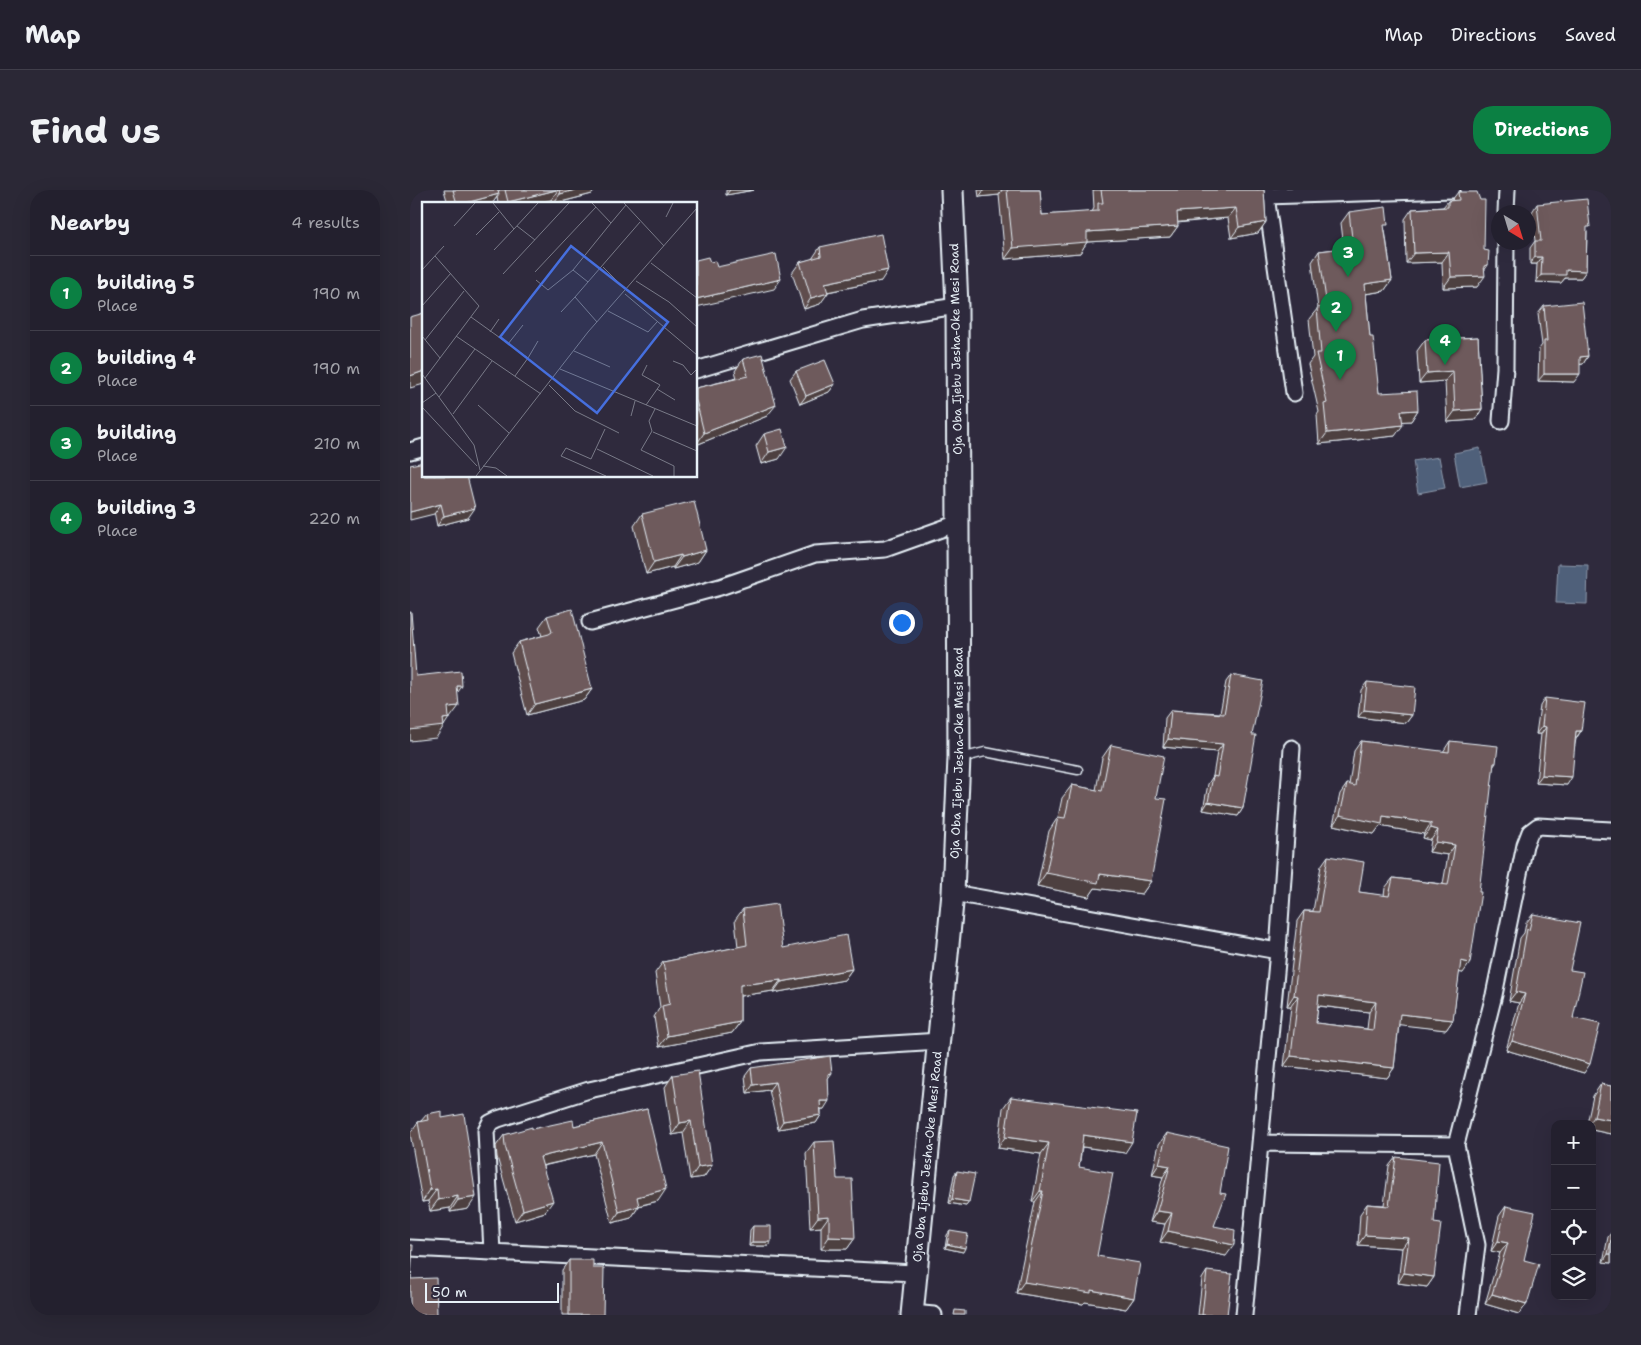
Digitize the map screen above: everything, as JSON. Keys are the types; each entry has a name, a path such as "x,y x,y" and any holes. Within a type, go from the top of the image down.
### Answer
{"main road":[{"name":"Oja Oba Ijebu Jesha-Oke Mesi Road","path":"912,1314 914,1273 940,1041 953,893 959,758 957,306 952,190"}],"street":[{"path":"1294,393 1266,193 1452,190"},
{"path":"1506,205 1507,190"},
{"path":"1501,421 1505,368 1506,250"},
{"path":"698,369 863,320 957,306"},
{"path":"590,622 720,588 815,554 885,548 958,523"},
{"path":"1244,1315 1278,952 1292,748"},
{"path":"1468,1315 1477,1245 1456,1146 1494,995 1525,845 1530,832 1538,826 1611,830"},
{"path":"953,893 1278,952"},
{"path":"492,1252 486,1131 490,1123 498,1119 589,1090 761,1052 940,1041"},
{"path":"1261,1142 1456,1146"},
{"path":"410,1248 914,1273"},
{"path":"912,1314 934,1315"}],"lane":[{"path":"959,758 986,752 1078,770"}],"water":[{"path":"1480,448 1487,482 1460,487 1454,453"},
{"path":"1439,457 1445,488 1418,493 1413,461"},
{"path":"1558,564 1588,565 1587,604 1556,603"}],"building":[{"path":"453,190 498,190 499,194 469,202 456,202"},
{"path":"505,190 556,190 508,202"},
{"path":"559,190 575,190 560,194"},
{"path":"1007,190 1040,190 1042,215 1098,211 1098,203 1103,203 1101,190 1264,190 1266,222 1239,227 1236,208 1177,212 1178,226 1087,232 1087,242 1013,248"},
{"path":"1458,192 1477,192 1480,200 1485,200 1484,250 1489,251 1488,265 1484,266 1485,276 1451,277 1449,252 1414,253 1412,209 1448,207 1448,201 1459,200"},
{"path":"1587,199 1590,227 1587,227 1586,271 1566,270 1566,275 1541,275 1542,257 1535,257 1536,241 1541,241 1537,204"},
{"path":"1386,207 1388,225 1384,225 1392,280 1365,284 1370,337 1373,337 1379,393 1417,391 1418,410 1401,411 1403,425 1327,433 1324,404 1327,403 1316,353 1321,353 1317,308 1327,307 1319,251 1353,247 1349,212"},
{"path":"881,234 888,270 825,283 828,293 811,298 800,262 821,256 820,247"},
{"path":"776,254 781,279 698,299 698,260 708,257 710,262 715,261 717,267"},
{"path":"1582,302 1588,356 1580,357 1580,374 1544,374 1544,341 1547,341 1544,306"},
{"path":"422,314 422,372 410,376 410,317"},
{"path":"1478,337 1482,409 1455,411 1453,371 1427,373 1425,340"},
{"path":"762,354 776,405 704,433 698,408 698,388 748,376 743,359"},
{"path":"825,360 835,384 806,396 796,371"},
{"path":"782,429 787,447 769,452 764,434"},
{"path":"422,462 422,478 468,478 475,508 444,516 441,504 410,512 410,465"},
{"path":"694,501 706,550 654,562 642,514"},
{"path":"572,609 592,689 535,704 519,642 549,634 552,632 547,616"},
{"path":"410,612 416,676 461,671 462,686 457,686 459,706 448,707 449,718 443,719 444,726 410,730"},
{"path":"1231,675 1263,681 1252,735 1256,735 1243,808 1208,802 1213,776 1217,777 1223,744 1168,739 1171,710 1224,714"},
{"path":"1367,682 1415,687 1412,715 1364,710"},
{"path":"1545,698 1585,703 1581,731 1576,731 1572,777 1542,775 1546,727 1542,726"},
{"path":"1361,741 1449,752 1450,741 1498,746 1496,763 1494,763 1479,892 1481,892 1470,963 1461,961 1453,1020 1400,1014 1394,1068 1291,1056 1298,996 1294,995 1304,911 1319,912 1328,856 1364,862 1359,892 1389,896 1393,878 1448,885 1455,845 1436,842 1438,830 1431,828 1431,823 1383,816 1382,824 1340,815 1347,784 1355,786","holes":["1319,995 1376,1002 1373,1030 1316,1023"]},
{"path":"1111,745 1164,756 1156,798 1166,799 1151,881 1100,874 1098,883 1046,873 1058,817 1065,818 1072,785 1102,791"},
{"path":"777,904 783,948 846,935 852,969 781,982 781,980 740,985 740,1022 667,1036 662,1006 670,1004 663,962 747,945 743,909"},
{"path":"1533,914 1580,923 1570,970 1583,972 1573,1018 1600,1024 1590,1064 1512,1041 1525,994 1516,992 1527,929 1529,930"},
{"path":"830,1056 832,1073 828,1074 829,1101 820,1101 821,1115 783,1121 775,1082 753,1085 751,1068"},
{"path":"698,1071 712,1165 698,1167 691,1121 680,1123 673,1075"},
{"path":"1601,1084 1611,1086 1611,1120 1594,1117"},
{"path":"1011,1097 1137,1113 1132,1142 1083,1135 1079,1167 1113,1173 1097,1256 1140,1263 1134,1298 1091,1290 1091,1293 1024,1282 1043,1191 1040,1191 1049,1143 1005,1137"},
{"path":"647,1109 666,1189 637,1197 639,1206 619,1212 602,1142 540,1157 553,1201 523,1210 505,1146 504,1135 532,1127 532,1129 573,1120 574,1126"},
{"path":"442,1111 442,1118 464,1114 476,1197 458,1200 458,1196 438,1200 437,1189 430,1190 418,1122 428,1120 427,1114"},
{"path":"1167,1133 1228,1146 1220,1193 1226,1194 1214,1226 1235,1230 1234,1245 1168,1231 1172,1213 1157,1211 1170,1166 1159,1164"},
{"path":"834,1141 837,1179 852,1179 855,1238 829,1237 829,1216 818,1217 814,1142"},
{"path":"1396,1157 1439,1162 1434,1223 1441,1224 1434,1277 1404,1273 1409,1238 1365,1235 1367,1204 1389,1206"},
{"path":"957,1171 975,1174 969,1202 952,1199"},
{"path":"1506,1206 1535,1212 1524,1260 1539,1264 1527,1304 1492,1294 1508,1243 1498,1241"},
{"path":"753,1226 771,1226 771,1242 752,1242"},
{"path":"950,1231 968,1234 965,1248 947,1244"},
{"path":"1611,1240 1611,1254 1608,1254"},
{"path":"410,1245 413,1245 411,1279 436,1278 437,1315 410,1315"},
{"path":"569,1260 593,1260 593,1268 604,1268 603,1315 569,1315"},
{"path":"1207,1271 1232,1274 1227,1315 1202,1315"},
{"path":"955,1310 965,1311 965,1315 954,1315"}],"place":[{"name":"building","path":"1348,277"},
{"name":"building 4","path":"1336,332"},
{"name":"building 3","path":"1445,365"},
{"name":"building 5","path":"1340,380"}]}
